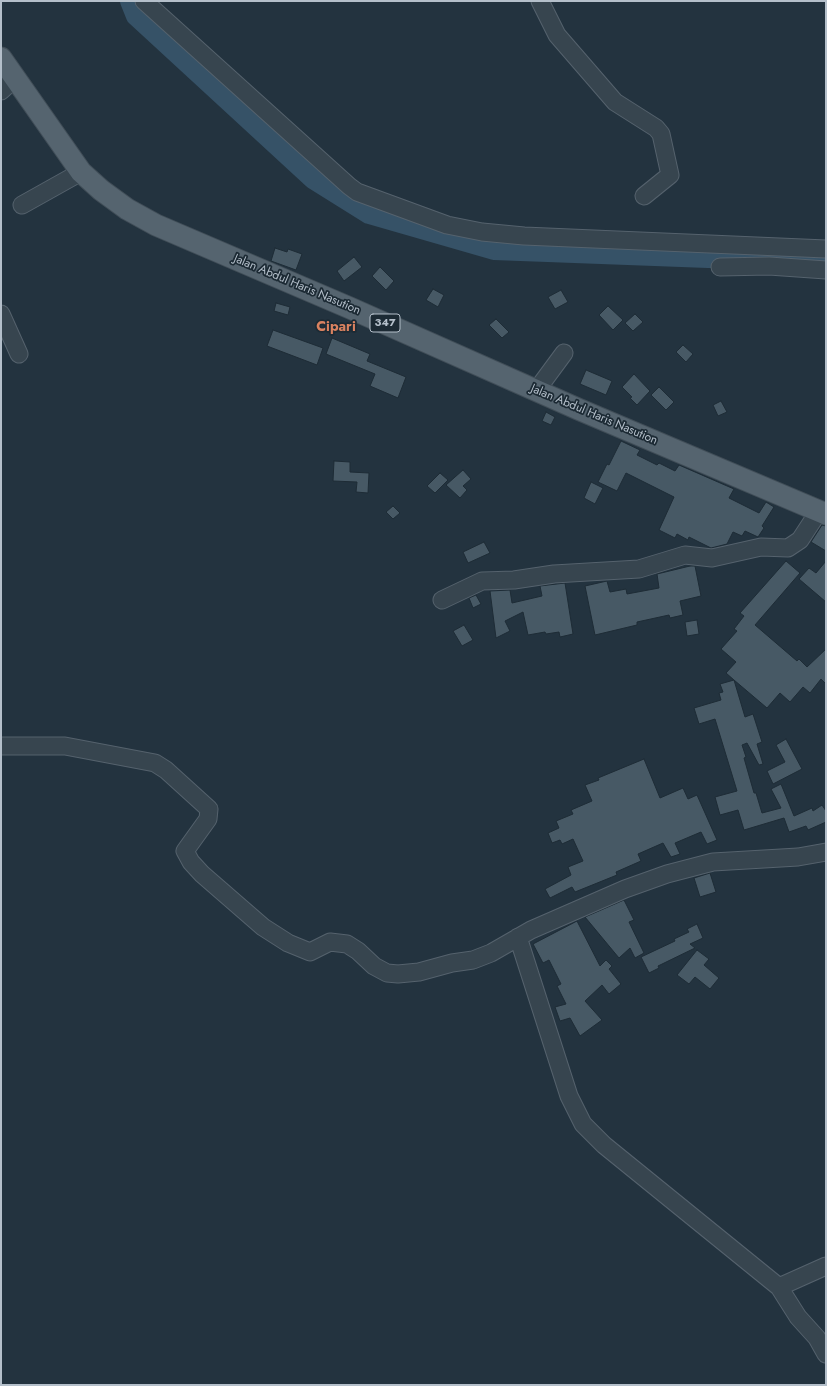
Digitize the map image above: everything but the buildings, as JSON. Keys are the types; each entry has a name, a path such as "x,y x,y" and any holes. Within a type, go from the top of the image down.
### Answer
{"main road":[{"name":"Jalan Abdul Haris Nasution","path":"1,58 8,85 81,172 101,190 122,205 156,224 536,391 823,513"}],"street":[{"path":"144,1 357,192 447,224 482,232 524,236 826,249"},
{"path":"540,1 557,35 615,102 656,128 661,134 670,175 644,196"},
{"path":"22,205 81,172"},
{"path":"720,267 769,266 826,270"},
{"path":"1,314 18,354"},
{"path":"536,391 564,353"},
{"path":"442,600 482,581 514,580 549,575 639,569 685,555 712,558 761,547 788,548 800,540 823,513"},
{"path":"1,746 65,746 155,763 166,770 209,809 208,819 185,851 191,862 202,874 263,927 302,950 310,952 330,942 347,944 358,951 374,966 387,973 398,974 473,960 491,953 531,930 625,889 666,874 713,862 798,857 826,852"},
{"path":"518,937 569,1096 583,1124 604,1145 779,1287 798,1317 817,1338 826,1354"},
{"path":"779,1287 826,1266"}],"waterway":[{"path":"130,1 136,16 313,179 369,214 494,250 708,258 826,260"}],"district":[{"name":"Cipari","path":"336,328"}]}
